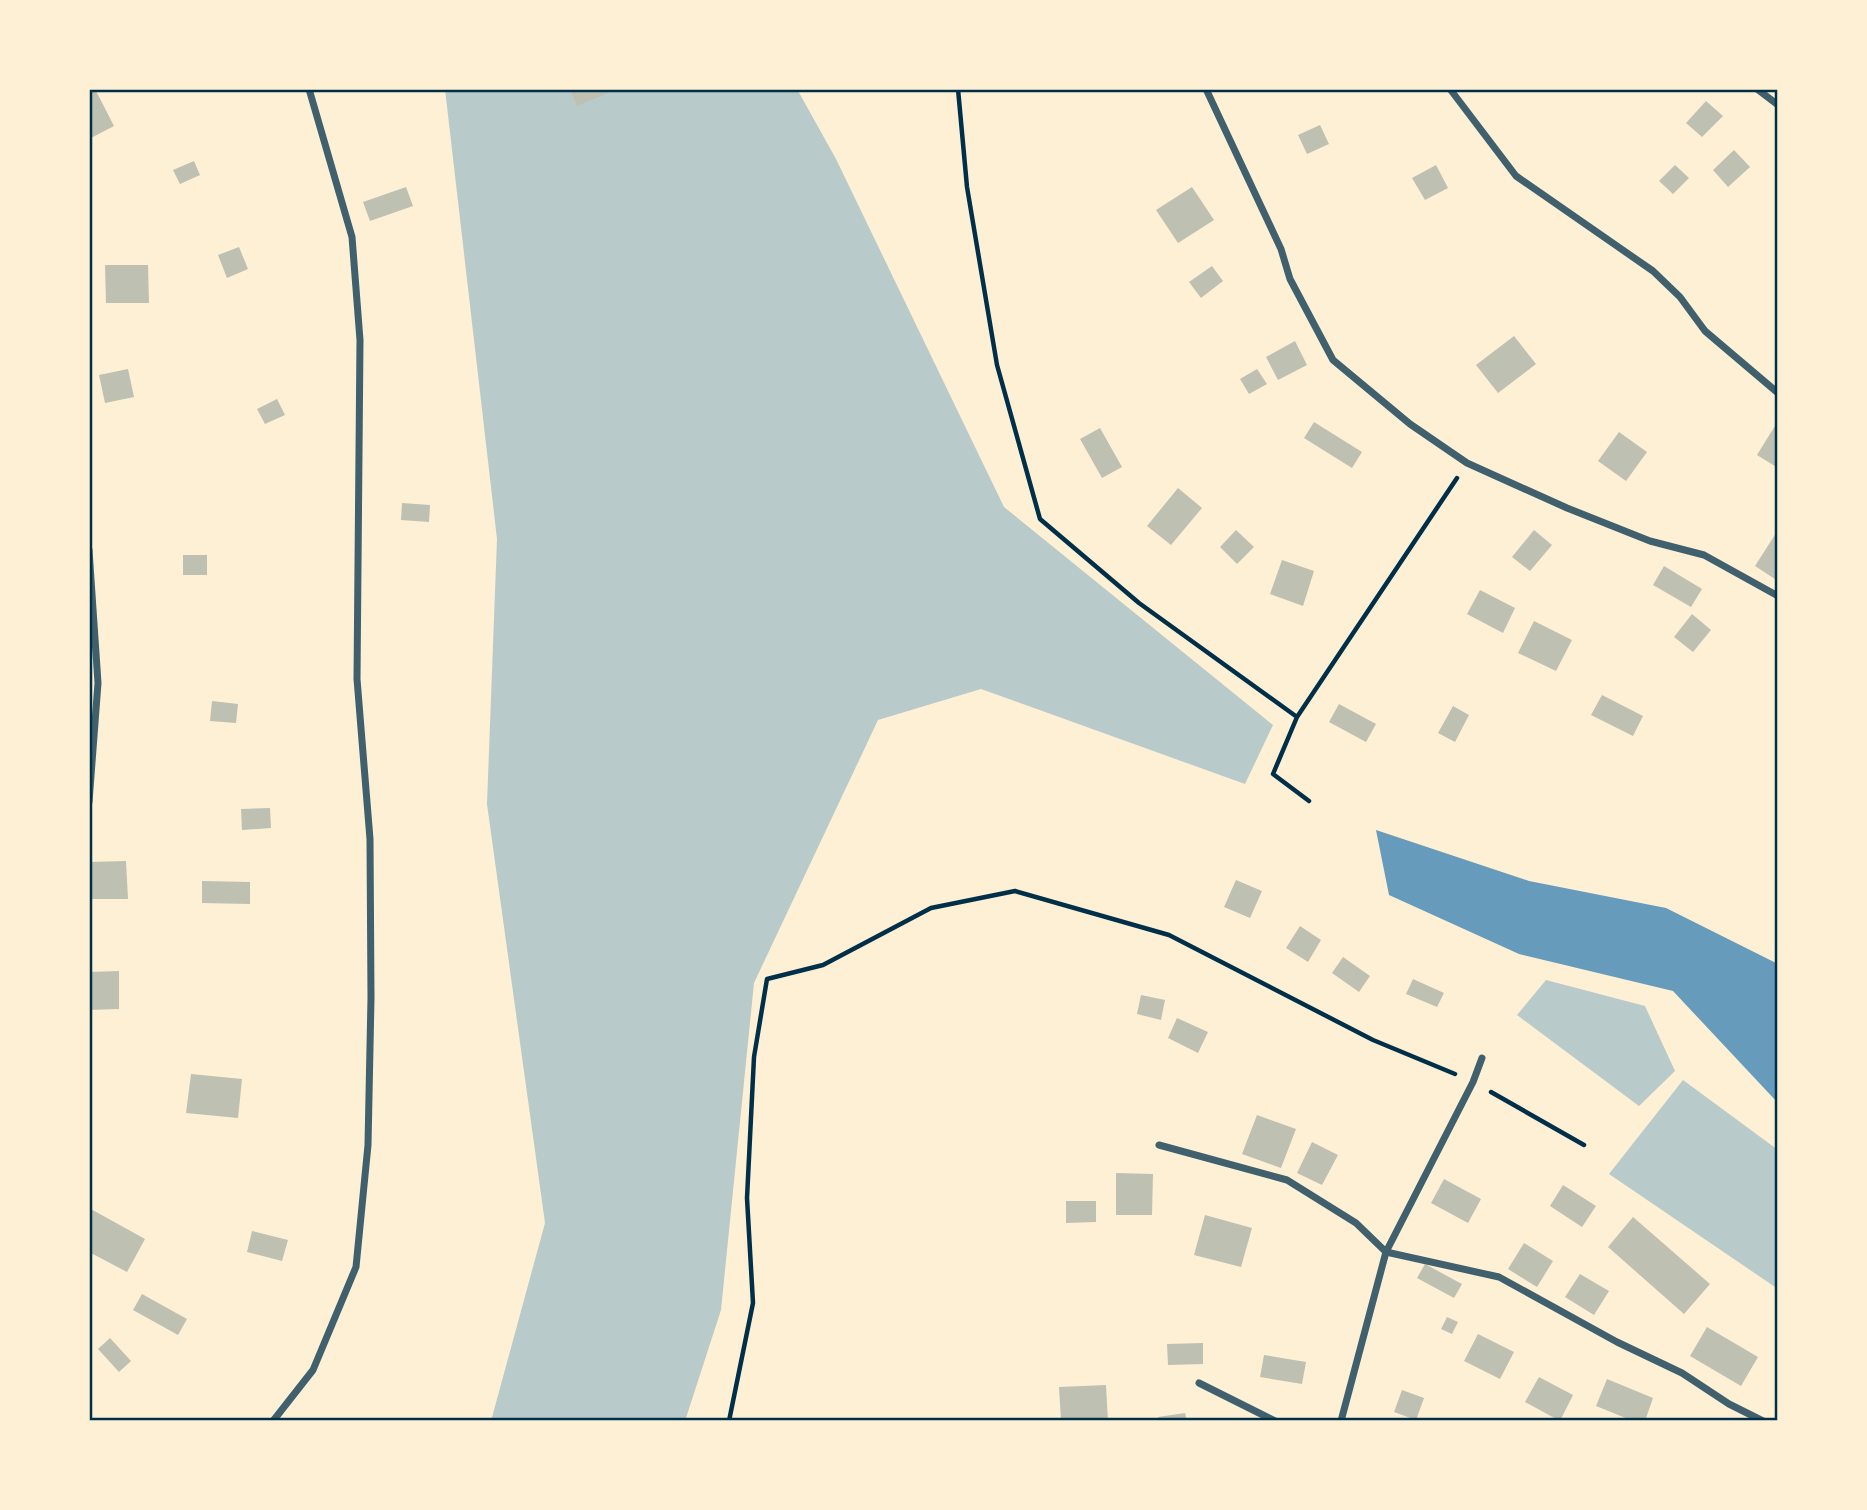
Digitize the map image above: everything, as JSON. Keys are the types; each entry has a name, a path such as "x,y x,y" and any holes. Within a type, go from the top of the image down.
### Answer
{"street":[{"path":"273,1421 313,1370 356,1267 368,1145 372,998 370,839 357,679 360,340 352,237 309,89"},
{"path":"1206,89 1281,249 1290,279 1334,360 1410,424 1467,463 1567,508 1650,541 1704,555 1778,596"},
{"path":"1450,89 1516,176 1653,271 1680,297 1705,331 1778,393"},
{"path":"1758,89 1778,105"},
{"path":"89,550 98,683 89,802"},
{"path":"1341,1421 1386,1252 1473,1082 1482,1058"},
{"path":"1159,1145 1287,1180 1356,1223 1386,1252 1499,1277 1618,1342 1682,1373 1729,1404 1763,1421"},
{"path":"1199,1383 1275,1421"}],"path":[{"path":"958,89 967,187 997,365 1040,519 1139,603 1297,718"},
{"path":"1309,802 1273,774 1297,718 1467,463"},
{"path":"729,1421 753,1303 747,1198 754,1057 767,979 823,965 931,908 1015,891 1169,935 1373,1040 1473,1082 1584,1145"}],"shaded area":[{"path":"445,89 797,89 836,159 1004,507 1273,725 1245,784 981,689 878,720 754,983 721,1310 685,1421 491,1421 545,1223 487,804 497,539"},
{"path":"1546,980 1645,1006 1675,1071 1639,1106 1517,1015"},
{"path":"1683,1080 1778,1150 1778,1289 1609,1174"}],"water":[{"path":"1376,830 1529,881 1666,908 1778,964 1778,1103 1673,991 1519,954 1389,895"}],"building":[{"path":"89,89 95,89 114,126 89,139"},
{"path":"570,89 607,89 608,93 577,106"},
{"path":"1706,101 1723,116 1702,137 1686,123"},
{"path":"1320,125 1329,144 1307,154 1298,135"},
{"path":"1734,150 1750,167 1728,187 1713,170"},
{"path":"194,161 200,175 180,184 173,170"},
{"path":"1436,165 1448,188 1425,200 1412,178"},
{"path":"1675,165 1689,178 1673,194 1659,181"},
{"path":"406,187 413,206 370,221 363,202"},
{"path":"1192,187 1214,220 1178,243 1156,210"},
{"path":"239,247 248,269 227,278 218,255"},
{"path":"105,265 148,265 149,303 106,303"},
{"path":"1212,266 1223,281 1201,298 1189,282"},
{"path":"1514,336 1536,364 1498,393 1476,365"},
{"path":"1295,341 1307,365 1278,380 1266,357"},
{"path":"128,369 134,397 105,403 99,375"},
{"path":"1257,369 1267,384 1249,394 1240,379"},
{"path":"277,399 285,415 265,424 257,409"},
{"path":"1778,421 1778,468 1757,455"},
{"path":"1314,422 1362,452 1352,468 1304,438"},
{"path":"1100,428 1122,467 1102,478 1080,439"},
{"path":"1619,432 1647,452 1626,481 1598,461"},
{"path":"1178,488 1202,508 1171,545 1147,526"},
{"path":"402,503 430,505 429,522 401,520"},
{"path":"1236,530 1254,547 1237,564 1220,547"},
{"path":"1534,530 1552,545 1530,571 1512,557"},
{"path":"1778,530 1778,581 1755,566"},
{"path":"183,555 207,555 207,575 183,575"},
{"path":"1282,560 1314,571 1303,606 1270,594"},
{"path":"1664,566 1702,589 1691,607 1653,585"},
{"path":"1480,590 1515,608 1503,633 1467,614"},
{"path":"1692,614 1711,630 1693,652 1674,637"},
{"path":"1534,621 1572,640 1556,671 1518,653"},
{"path":"1602,695 1643,716 1633,736 1591,715"},
{"path":"212,701 238,704 236,723 210,721"},
{"path":"1339,704 1376,724 1366,742 1329,722"},
{"path":"1453,706 1469,715 1455,742 1438,733"},
{"path":"270,808 271,828 242,830 241,809"},
{"path":"126,861 128,899 89,899 89,862"},
{"path":"1236,880 1262,891 1250,918 1224,907"},
{"path":"202,881 250,882 250,904 202,903"},
{"path":"1300,926 1321,940 1308,962 1286,948"},
{"path":"1343,957 1370,976 1359,992 1332,973"},
{"path":"119,971 119,1009 89,1010 89,972"},
{"path":"1413,979 1444,993 1437,1007 1406,994"},
{"path":"1141,995 1165,1000 1161,1020 1137,1014"},
{"path":"1177,1018 1208,1032 1198,1053 1168,1038"},
{"path":"191,1074 242,1079 238,1118 186,1113"},
{"path":"1257,1115 1296,1129 1281,1168 1242,1154"},
{"path":"1312,1142 1338,1155 1322,1185 1297,1173"},
{"path":"1116,1173 1153,1174 1152,1215 1116,1215"},
{"path":"1444,1179 1481,1199 1468,1223 1431,1203"},
{"path":"1563,1185 1596,1206 1582,1227 1550,1206"},
{"path":"1066,1201 1096,1201 1096,1222 1066,1223"},
{"path":"89,1208 145,1239 127,1272 89,1252"},
{"path":"1205,1215 1252,1228 1241,1267 1194,1255"},
{"path":"1633,1217 1710,1284 1684,1314 1608,1247"},
{"path":"252,1231 288,1240 282,1261 247,1252"},
{"path":"1524,1243 1553,1261 1537,1287 1508,1269"},
{"path":"1425,1264 1462,1284 1454,1298 1417,1278"},
{"path":"1580,1274 1609,1291 1594,1315 1565,1297"},
{"path":"142,1294 187,1319 178,1335 133,1310"},
{"path":"1447,1317 1458,1322 1452,1334 1441,1329"},
{"path":"1707,1327 1758,1357 1741,1386 1690,1356"},
{"path":"1478,1334 1514,1352 1500,1379 1464,1361"},
{"path":"110,1338 131,1361 119,1372 98,1349"},
{"path":"1203,1343 1203,1364 1168,1365 1167,1344"},
{"path":"1264,1355 1306,1362 1302,1384 1260,1377"},
{"path":"1539,1377 1573,1395 1560,1421 1525,1402"},
{"path":"1607,1379 1653,1398 1645,1421 1633,1421 1596,1406"},
{"path":"1106,1385 1108,1421 1061,1421 1059,1387"},
{"path":"1402,1390 1424,1398 1416,1420 1394,1412"},
{"path":"1185,1413 1187,1421 1159,1421 1158,1417"}]}
